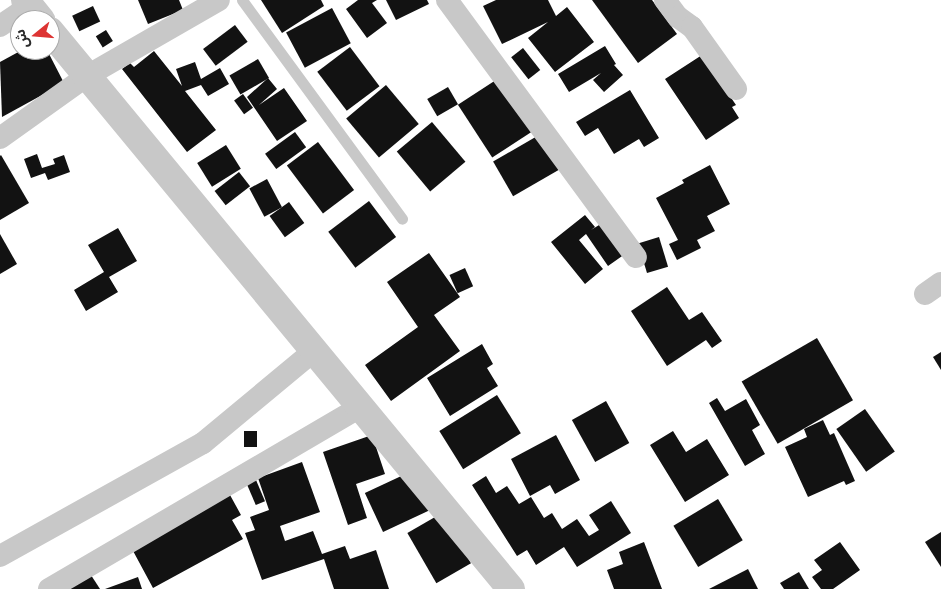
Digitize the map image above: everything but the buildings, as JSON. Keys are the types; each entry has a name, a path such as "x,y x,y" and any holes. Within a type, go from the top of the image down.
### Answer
{"street":[{"path":"0,138 87,76 219,0"},
{"path":"447,0 636,257"},
{"path":"665,0 678,17 692,27 736,89"},
{"path":"0,26 32,9"},
{"path":"60,43 511,589"},
{"path":"0,556 202,443 314,351"},
{"path":"49,589 360,407"}],"lane":[{"path":"242,0 402,219"}]}
